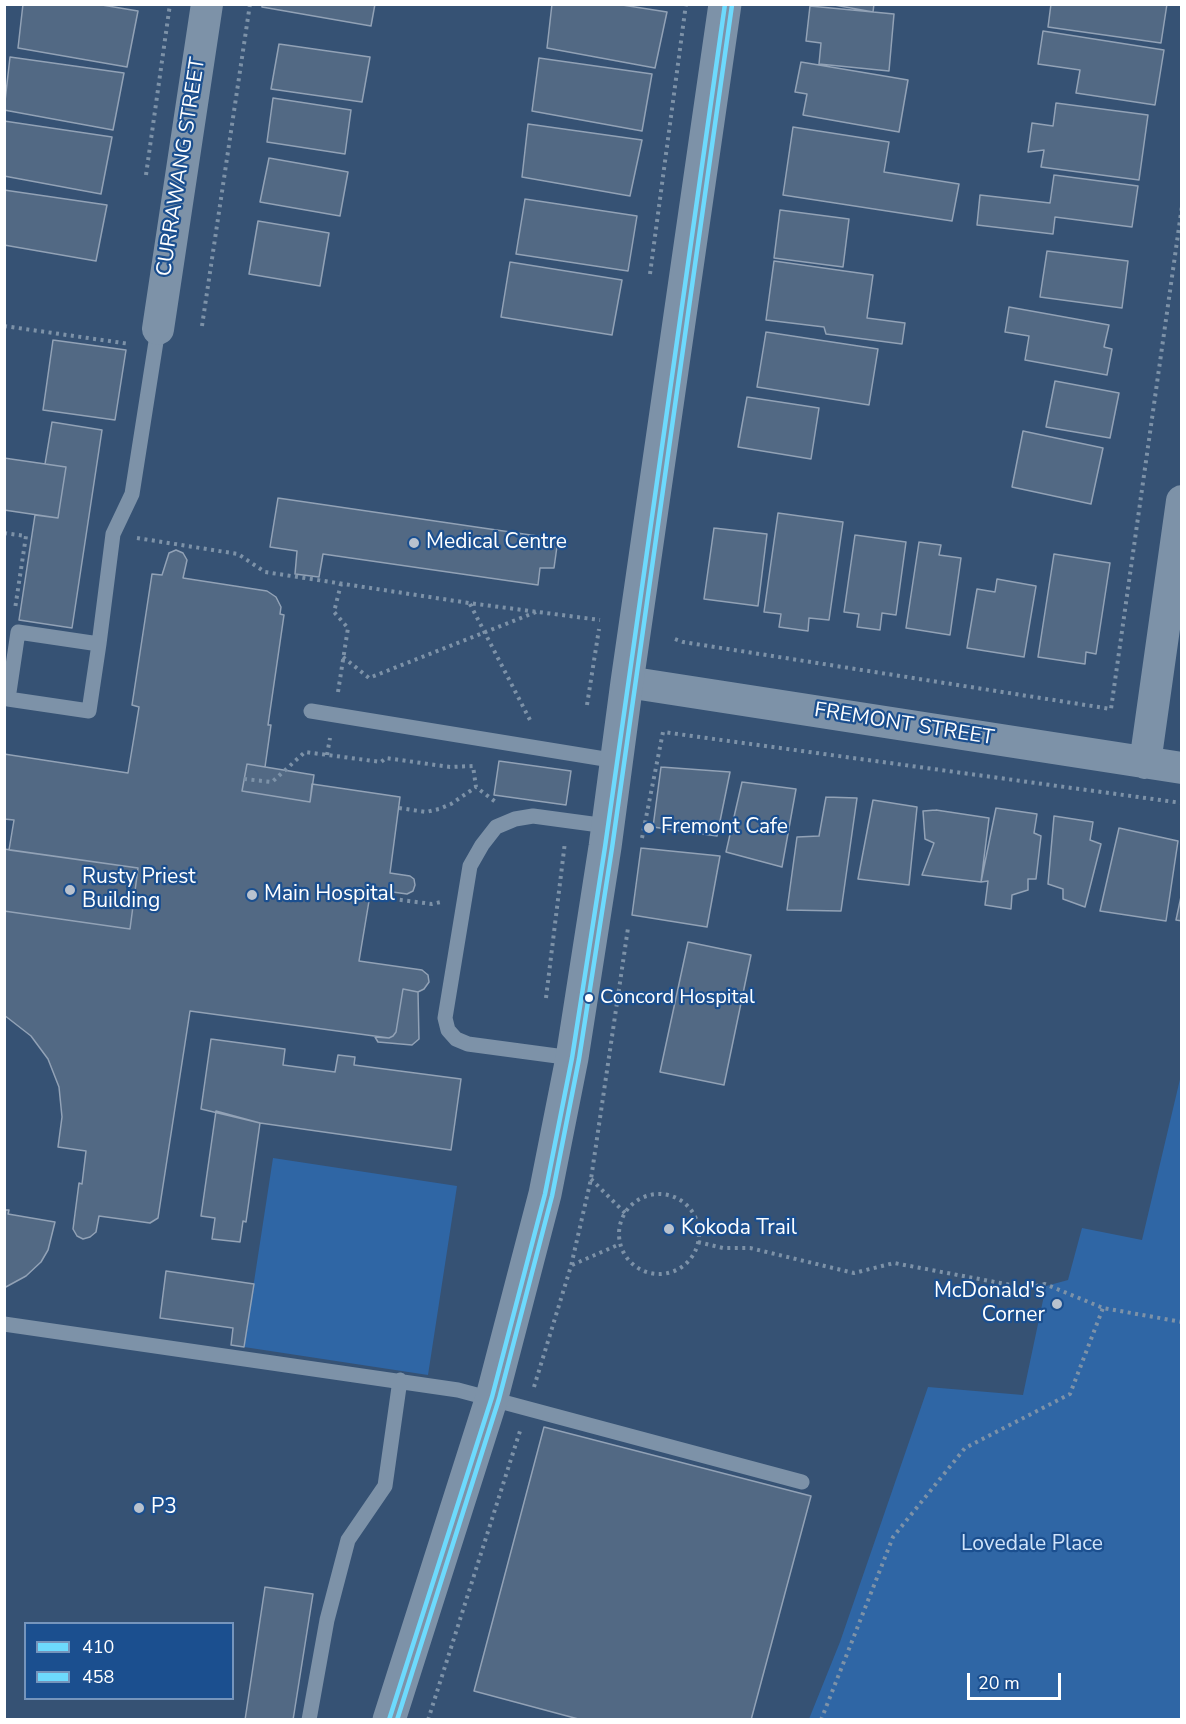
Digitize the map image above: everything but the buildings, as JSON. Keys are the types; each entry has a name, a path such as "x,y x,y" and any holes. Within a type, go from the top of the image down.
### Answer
{"street":[{"name":"CURRAWANG STREET","path":"156,338 207,4"},
{"path":"389,1719 492,1397 545,1194 573,1058 725,4"},
{"path":"1145,763 1182,501"},
{"name":"FREMONT STREET","path":"627,682 1182,768"}],"lane":[{"path":"99,644 18,632 8,699 89,711 99,644 113,534 132,494 156,338"},
{"path":"311,711 616,761"},
{"path":"573,1058 468,1044 456,1039 448,1030 445,1018 470,866 496,827 515,819 533,816 607,826"},
{"path":"4,1324 400,1380 492,1397 802,1482"},
{"path":"309,1719 327,1620 348,1540 385,1486 400,1380"}],"path":[{"path":"145,182 170,4"},
{"path":"202,326 250,4"},
{"path":"650,275 686,4"},
{"path":"675,639 1112,709 1182,206"},
{"path":"4,326 156,338"},
{"path":"4,533 26,536 14,620"},
{"path":"113,534 238,554 265,572 600,620"},
{"path":"327,755 348,628 334,612 341,584"},
{"path":"469,603 533,726"},
{"path":"587,705 602,610"},
{"path":"343,657 369,678 537,612"},
{"path":"641,840 663,732 1182,803"},
{"path":"244,779 272,782 305,752 381,762 386,758 450,767 473,766 476,787 501,806"},
{"path":"399,808 426,812 439,809 451,804 476,787"},
{"path":"545,1005 565,841"},
{"path":"591,1179 625,1213"},
{"path":"664,1194 688,1206 696,1218 699,1230 698,1242 695,1252 687,1263 675,1271 662,1274 644,1271 632,1264 620,1244 619,1230 625,1213 634,1203 650,1195 664,1194"},
{"path":"698,1242 723,1248 750,1248 854,1273 894,1263 1027,1288 1045,1284 1103,1308 1182,1322"},
{"path":"571,1266 620,1244"},
{"path":"821,1719 893,1537 965,1448 1070,1394 1103,1308"}],"green space":[{"name":"Lovedale Place","path":"1181,1075 1181,1719 809,1719 840,1642 928,1387 1023,1395 1046,1286 1068,1280 1082,1228 1142,1240"},
{"path":"273,1158 457,1186 428,1375 244,1347"}],"transit line":[{"name":"410","path":"389,1720 492,1397 545,1194 572,1058 605,847 725,4"},
{"name":"458","path":"397,1720 499,1399 552,1196 579,1059 612,848 732,5"}],"place":[{"name":"Medical Centre","path":"414,543"},
{"name":"Fremont Cafe","path":"649,828"},
{"name":"Rusty Priest Building","path":"70,890"},
{"name":"Main Hospital","path":"252,895"},
{"name":"Concord Hospital","path":"589,998"},
{"name":"Kokoda Trail","path":"669,1229"},
{"name":"McDonald's Corner","path":"1057,1304"},
{"name":"P3","path":"139,1508"}]}
